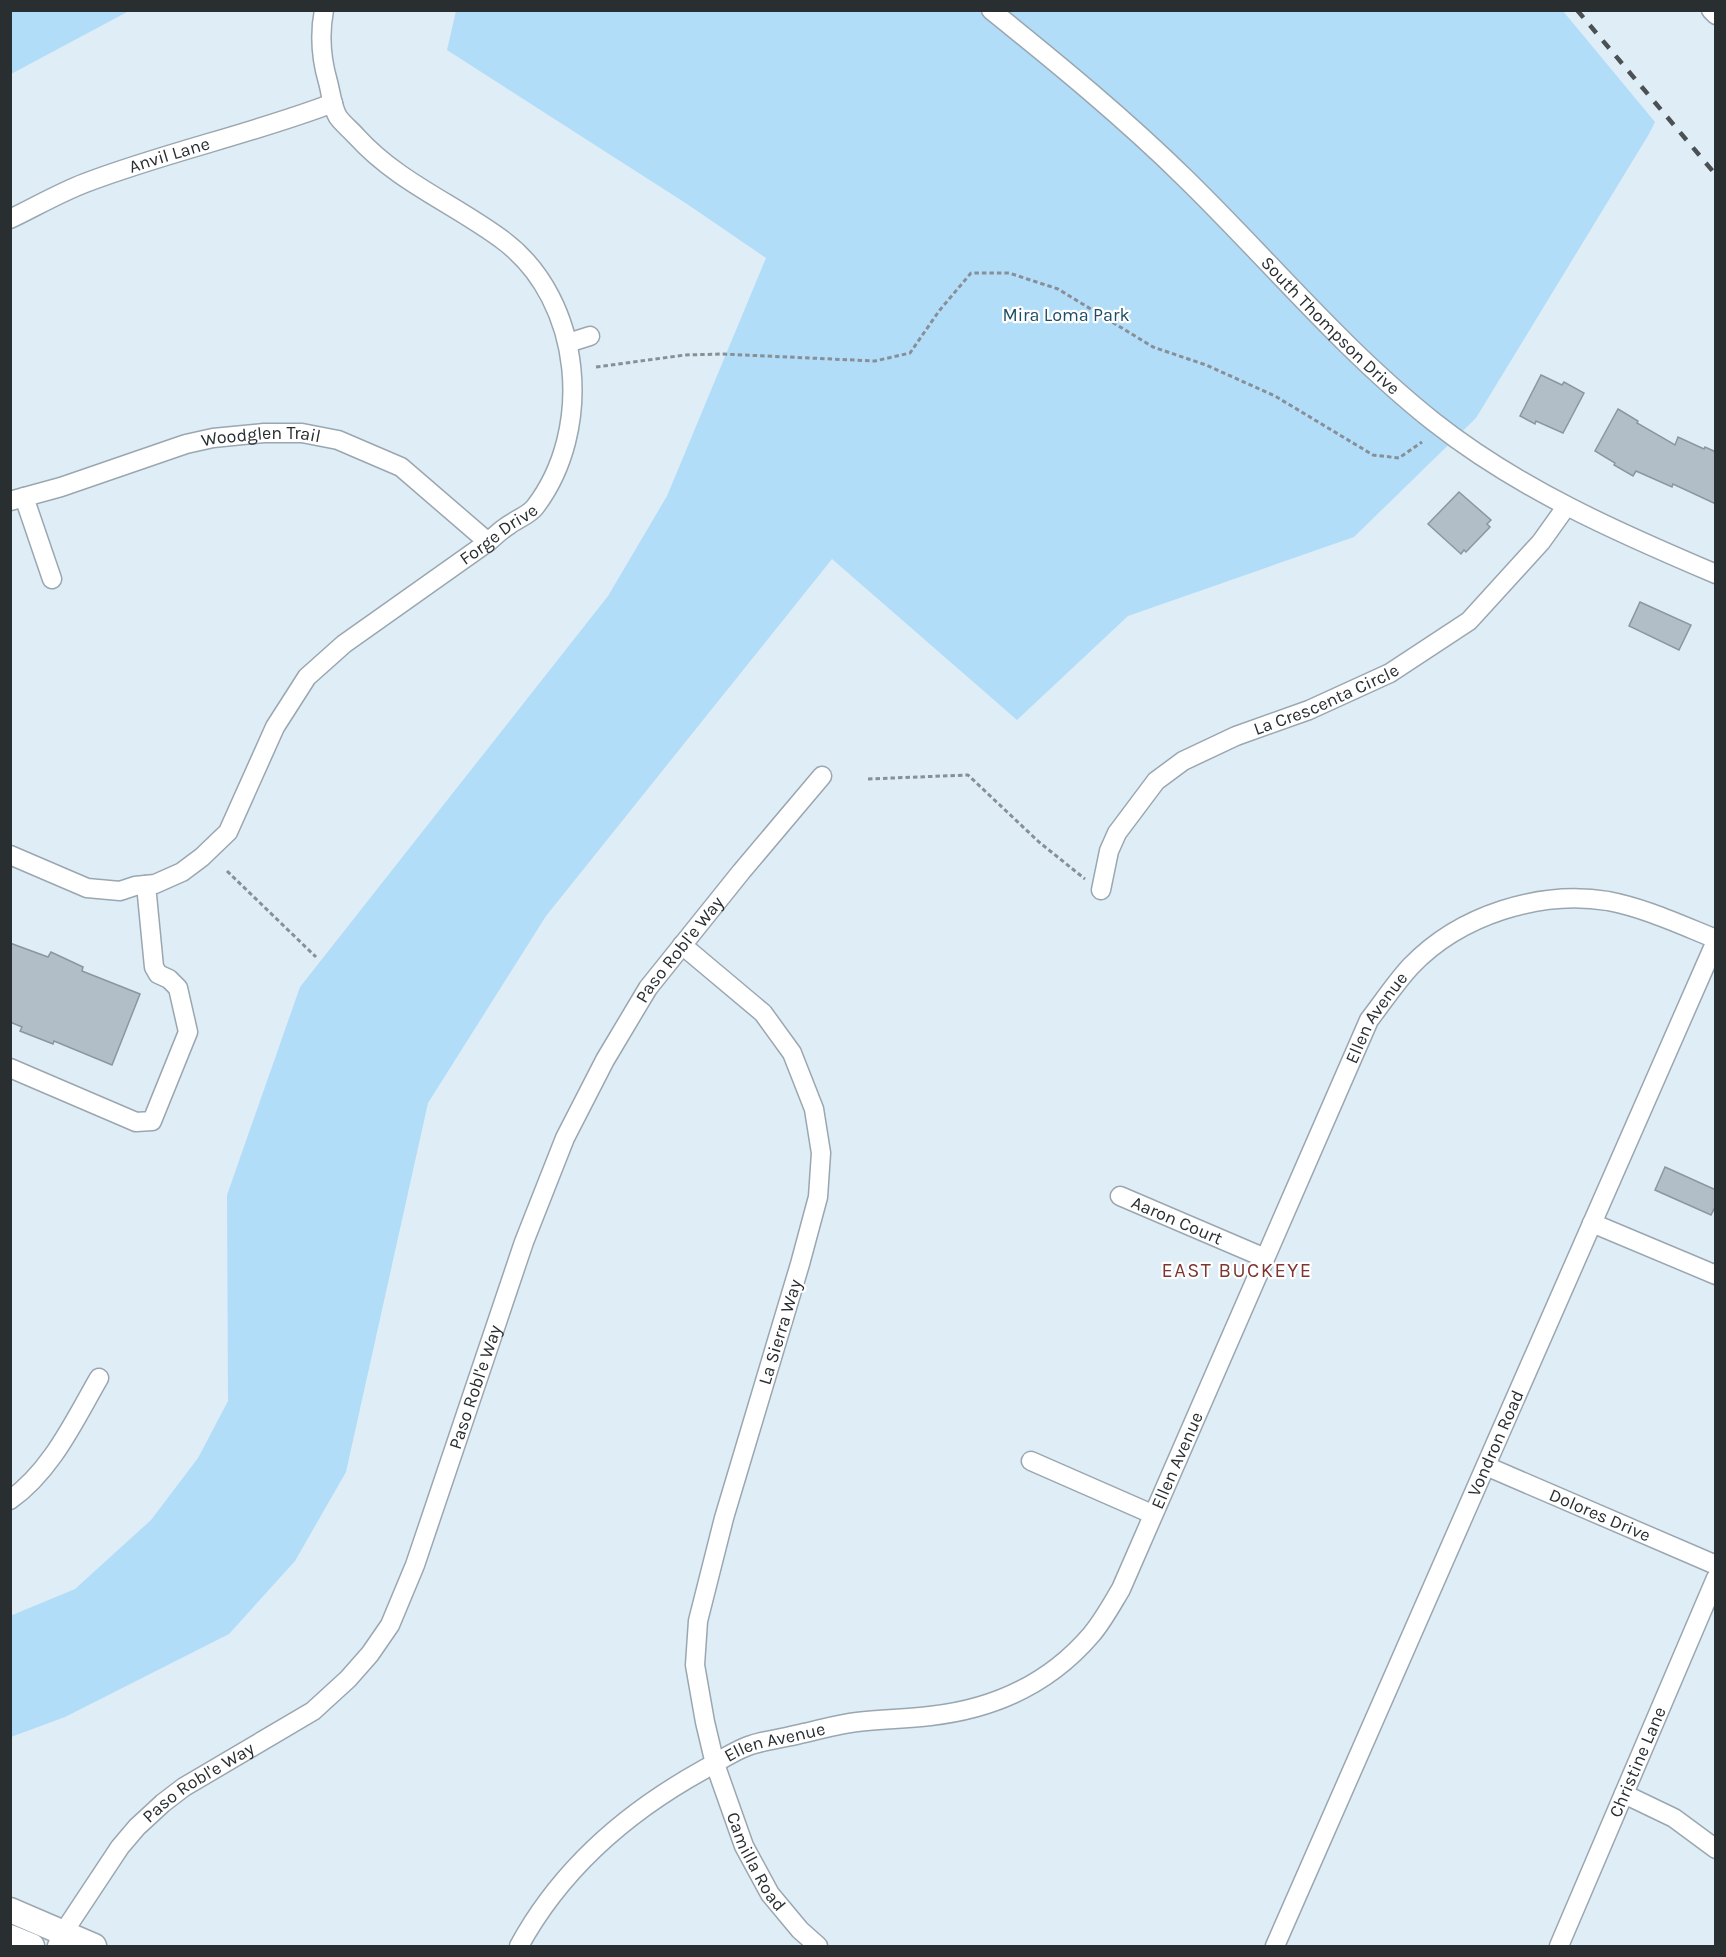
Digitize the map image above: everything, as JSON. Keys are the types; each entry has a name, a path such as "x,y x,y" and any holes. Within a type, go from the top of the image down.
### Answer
{"main road":[{"path":"10,1910 60,1940 94,1947"},
{"path":"10,1937 32,1947"}],"street":[{"name":"Forge Drive","path":"10,855 87,888 120,891 155,884 182,872 202,857 228,832 275,727 308,677 344,644 533,509 551,480 566,446 573,410 573,385 568,343 550,296 536,275 505,242 395,172 374,156 338,116 322,62 324,10"},
{"name":"South Thompson Drive","path":"991,10 1119,116 1184,177 1383,380 1436,423 1489,461 1566,507 1716,574"},
{"path":"1711,10 1716,15"},
{"name":"Anvil Lane","path":"10,219 84,184 297,118 333,104"},
{"path":"568,343 590,336"},
{"name":"Woodglen Trail","path":"17,499 186,444 213,438 264,433 302,433 338,440 402,467 488,542"},
{"path":"17,499 52,579"},
{"name":"La Crescenta Circle","path":"1101,890 1109,851 1117,833 1156,781 1183,761 1236,736 1309,710 1390,673 1469,621 1540,542 1566,507"},
{"name":"Paso Robl'e Way","path":"60,1940 120,1847 137,1827 184,1787 313,1711 348,1679 370,1654 390,1625 416,1565 524,1242 565,1138 605,1060 648,988 822,776"},
{"path":"10,1068 136,1122 152,1121 188,1032 178,988 169,979 158,974 154,967 146,885"},
{"name":"Ellen Avenue","path":"519,1947 546,1904 570,1873 599,1842 642,1808 714,1764 750,1745 828,1727 970,1710 1016,1694 1042,1680 1064,1663 1092,1634 1121,1589 1369,1020 1411,966 1436,944 1501,910 1533,902 1588,899 1645,911 1716,940"},
{"name":"Vondron Road","path":"1275,1947 1716,940"},
{"name":"La Sierra Way","path":"682,945 763,1013 792,1053 814,1109 821,1153 818,1197 724,1518 698,1621 695,1665 714,1764"},
{"name":"Aaron Court","path":"1120,1196 1265,1258"},
{"path":"1592,1223 1716,1275"},
{"path":"10,1500 39,1474 52,1457 99,1378"},
{"path":"1031,1461 1152,1514"},
{"name":"Dolores Drive","path":"1486,1466 1716,1565"},
{"name":"Christine Lane","path":"1559,1947 1716,1578"},
{"name":"Camilla Road","path":"714,1764 744,1846 770,1894 800,1930 818,1947"},
{"path":"1624,1794 1674,1818 1716,1850"}],"path":[{"path":"596,367 685,355 722,354 875,361 910,353 939,311 971,273 1009,273 1058,289 1153,347 1206,365 1275,396 1373,455 1400,458 1422,442"},
{"path":"868,779 968,775 1039,842 1073,871 1101,890"},
{"path":"227,871 316,957"}],"green space":[{"path":"11,10 129,10 129,11 11,74"},
{"name":"Mira Loma Park","path":"456,11 1563,11 1655,122 1476,418 1354,537 1128,616 1017,720 832,559 546,916 428,1103 346,1472 295,1561 229,1634 65,1717 11,1737 10,1616 75,1589 151,1520 198,1458 228,1401 227,1195 300,987 608,596 667,496 766,258 687,204 447,50"}],"building":[{"path":"1541,375 1562,385 1564,382 1584,393 1563,433 1536,421 1535,424 1520,416"},
{"path":"1618,409 1675,445 1678,437 1716,452 1716,504 1673,484 1672,487 1636,471 1633,476 1595,451"},
{"path":"1459,492 1491,520 1487,524 1490,527 1466,552 1464,550 1461,554 1428,524"},
{"path":"1640,602 1691,625 1679,650 1629,626"},
{"path":"10,943 48,957 51,952 83,967 82,971 140,994 112,1065 54,1041 53,1044 20,1031 22,1027 10,1022"},
{"path":"1665,1167 1716,1190 1716,1205 1711,1215 1655,1190"}],"railway":[{"path":"1577,10 1716,175"}],"district":[{"name":"EAST BUCKEYE","path":"1237,1270"}]}
